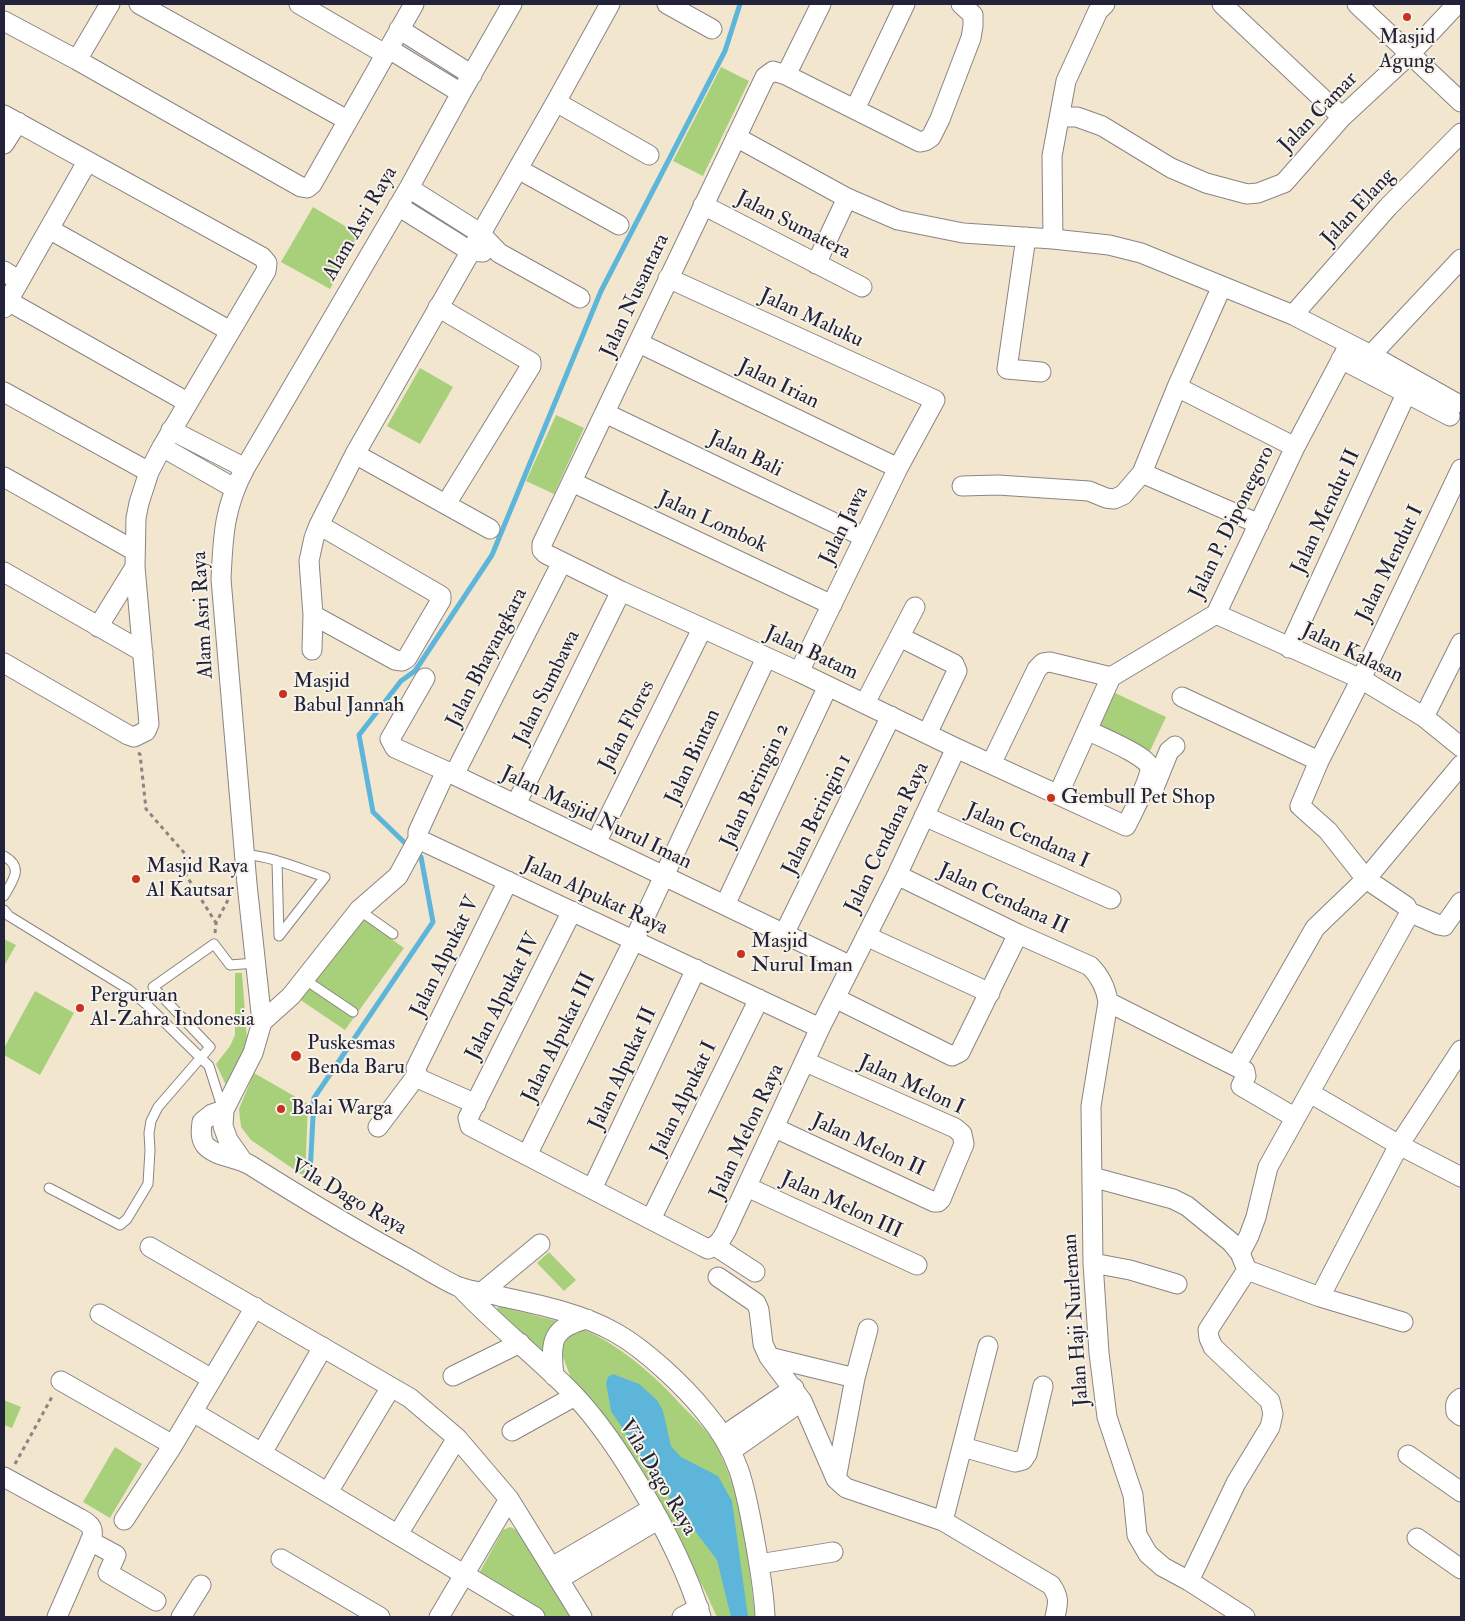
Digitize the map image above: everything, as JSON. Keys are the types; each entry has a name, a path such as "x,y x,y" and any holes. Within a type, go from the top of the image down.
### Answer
{"street":[{"path":"77,60 110,4"},
{"path":"139,4 347,120"},
{"path":"299,4 461,93"},
{"path":"4,21 77,60 301,187 307,188 312,184 414,4"},
{"name":"Alam Asri Raya","path":"224,1110 253,1053 262,1022 244,855 221,579 223,538 228,506 234,488 245,468 409,188 512,4"},
{"path":"312,650 313,614 309,561 319,525 355,454 610,4"},
{"path":"667,4 712,29"},
{"path":"821,4 786,75 920,142 932,137 971,38 973,15 961,4"},
{"path":"855,109 906,4"},
{"path":"1053,239 1052,156 1066,81 1098,11 1105,4"},
{"path":"1222,4 1342,117"},
{"path":"1357,4 1461,102"},
{"name":"Jalan Camar","path":"1060,117 1078,117 1102,126 1171,168 1206,183 1247,194 1258,193 1284,183 1342,117 1410,54 1457,4"},
{"path":"399,29 472,75"},
{"name":"Jalan Nusantara","path":"554,558 542,550 542,544 703,205 765,77 773,71 786,75"},
{"path":"556,102 649,155"},
{"path":"4,144 11,118 87,162 262,257 267,264 266,271 171,430 149,472 138,502 135,559 149,724 146,731 134,737 128,735 4,662"},
{"name":"Jalan Elang","path":"1293,315 1388,207 1461,133"},
{"path":"736,137 847,198 898,220 963,233 1109,245 1142,253 1293,315 1406,394 1457,412"},
{"path":"87,162 49,229 12,276 6,305 187,402"},
{"path":"518,169 619,225"},
{"path":"409,188 480,232 499,252 580,298"},
{"path":"816,264 847,198"},
{"name":"Jalan Sumatera","path":"703,205 862,287"},
{"path":"398,206 470,251 499,252"},
{"path":"49,229 230,331"},
{"path":"1026,237 1007,369 1041,372"},
{"path":"1371,355 1461,259"},
{"name":"Jalan Maluku","path":"668,278 935,400"},
{"path":"962,486 998,485 1089,491 1114,499 1123,494 1142,473 1176,387 1222,286"},
{"path":"438,307 531,362 531,366 446,504"},
{"name":"Jalan Irian","path":"639,343 898,468"},
{"path":"1345,352 1371,355 1457,412"},
{"name":"Jalan P. Diponegoro","path":"1111,676 1216,614 1295,447 1345,352"},
{"path":"1176,387 1295,447"},
{"path":"4,392 149,472"},
{"name":"Jalan Mendut II","path":"1289,648 1406,394"},
{"name":"Jalan Jawa","path":"799,672 898,468 935,400"},
{"name":"Jalan Bali","path":"605,413 864,537"},
{"path":"171,430 245,468"},
{"path":"162,447 234,488"},
{"path":"355,454 490,529"},
{"name":"Jalan Mendut I","path":"1366,879 1328,831 1300,806 1319,761 1361,679 1461,469"},
{"path":"1142,473 1259,524"},
{"path":"4,477 135,559"},
{"name":"Jalan Lombok","path":"572,482 832,605"},
{"path":"313,614 395,660 402,661 407,658 441,600 441,596 438,594 319,525"},
{"name":"Jalan Batam","path":"554,558 702,629 799,672 956,748 1126,826"},
{"name":"Jalan Bhayangkara","path":"450,773 554,558"},
{"path":"98,627 135,559"},
{"path":"4,572 143,652"},
{"name":"Jalan Sumbawa","path":"516,804 621,591"},
{"path":"865,703 915,607"},
{"name":"Jalan Kalasan","path":"1216,614 1361,679 1424,717 1461,747"},
{"name":"Jalan Flores","path":"596,843 702,629"},
{"path":"900,637 954,664 956,667 957,671 927,734"},
{"path":"1424,717 1461,643"},
{"name":"Jalan Bintan","path":"634,940 766,658"},
{"path":"991,764 1037,668 1043,663 1050,662 1111,676 1058,795"},
{"name":"Jalan Masjid Nurul Iman","path":"425,678 390,739 395,748 516,804 851,966"},
{"name":"Jalan Beringin 2","path":"725,906 828,686"},
{"path":"1182,697 1319,761"},
{"name":"Jalan Beringin 1","path":"784,934 892,716"},
{"path":"1087,730 1139,756 1149,764 1150,768 1142,792 1126,826"},
{"path":"1126,826 1135,825 1144,816 1169,751 1175,746"},
{"name":"Jalan Cendana Raya","path":"820,1028 897,875 956,748"},
{"path":"1236,1066 1315,928 1366,879 1461,765"},
{"path":"262,1022 291,996 359,910 398,876 418,839 418,832 450,773"},
{"name":"Jalan Cendana I","path":"924,816 1111,899"},
{"name":"Jalan Alpukat Raya","path":"418,839 820,1028"},
{"name":"Jalan Cendana II","path":"897,875 1018,934 1090,966"},
{"path":"1366,879 1406,906 1409,912 1439,925 1444,926 1461,902"},
{"name":"Jalan Alpukat V","path":"417,1075 416,1068 508,881"},
{"name":"Jalan Alpukat IV","path":"572,911 468,1118 470,1126 651,1219 712,1248 755,1272"},
{"path":"1189,1581 1236,1483 1270,1426 1273,1414 1270,1401 1214,1347 1209,1338 1208,1330 1243,1261 1268,1167 1409,912"},
{"path":"835,998 952,1056 960,1052 1018,934"},
{"path":"866,936 990,993"},
{"name":"Jalan Alpukat III","path":"527,1155 634,940"},
{"name":"Jalan Haji Nurleman","path":"1090,966 1103,983 1108,1002 1091,1106 1093,1263 1099,1353 1107,1417 1133,1495 1137,1534 1148,1554 1155,1561 1245,1617"},
{"name":"Jalan Alpukat II","path":"592,1189 696,969"},
{"name":"Jalan Alpukat I","path":"651,1219 759,999"},
{"path":"1108,1002 1236,1066 1247,1073 1241,1086 1294,1117"},
{"name":"Jalan Melon Raya","path":"712,1248 719,1243 747,1187 820,1028"},
{"path":"1320,1297 1398,1145 1461,1050"},
{"name":"Jalan Melon I","path":"806,1062 955,1128 962,1134 964,1144 941,1199"},
{"path":"378,1127 417,1075 422,1080 476,1104"},
{"path":"1310,1093 1398,1145 1461,1178"},
{"name":"Vila Dago Raya","path":"224,1110 212,1114 202,1122 200,1133 206,1145 217,1153 242,1160 349,1226 460,1287 519,1300 588,1319 617,1333 649,1357 670,1376 705,1411 727,1443 744,1480 764,1595 765,1617"},
{"name":"Jalan Melon II","path":"775,1128 934,1202 938,1202 941,1199"},
{"path":"1092,1177 1173,1199 1205,1219 1231,1242 1243,1261 1320,1297 1403,1322"},
{"name":"Jalan Melon III","path":"747,1187 917,1265"},
{"path":"482,1292 540,1244"},
{"path":"150,1246 410,1398 457,1438 509,1499 582,1617"},
{"path":"1093,1263 1130,1270 1177,1284"},
{"path":"718,1277 756,1303 759,1310 763,1344 769,1357 798,1394 836,1479 846,1488 943,1520 1051,1586 1056,1592 1058,1600 1055,1617"},
{"name":"Vila Dago Raya","path":"460,1287 484,1312 520,1343 575,1396 606,1435 656,1514 682,1563 700,1613"},
{"path":"124,1520 173,1445 255,1307"},
{"path":"100,1314 212,1379"},
{"path":"554,1376 553,1342 560,1331 569,1324 588,1319"},
{"path":"836,1479 855,1378 868,1329"},
{"path":"454,1376 520,1343"},
{"path":"943,1520 988,1346"},
{"path":"262,1453 323,1347"},
{"path":"769,1357 855,1378"},
{"path":"61,1381 173,1445"},
{"path":"963,1447 1015,1462 1023,1460 1027,1454 1043,1386"},
{"path":"328,1492 391,1387"},
{"path":"727,1443 798,1394"},
{"path":"512,1431 575,1396"},
{"path":"1461,1398 1455,1406 1456,1412 1461,1416"},
{"path":"193,1412 535,1617"},
{"path":"398,1534 457,1438"},
{"path":"1408,1455 1461,1492"},
{"path":"5,1481 90,1526 93,1531 57,1617"},
{"path":"440,1617 509,1499"},
{"path":"555,1573 656,1514"},
{"path":"1417,1538 1461,1569"},
{"path":"90,1541 116,1555 108,1573 156,1601"},
{"path":"759,1564 833,1552"},
{"path":"281,1559 380,1617"},
{"path":"182,1617 201,1585"},
{"path":"682,1617 700,1613"}],"lane":[{"path":"244,855 254,854 325,877 279,936 277,862"},
{"path":"4,856 16,867 16,875 4,896"},
{"path":"4,910 9,916 128,989 209,1066 224,1110"},
{"path":"359,910 393,934"},
{"path":"49,1188 120,1225 127,1219 148,1184 151,1121 158,1107 210,1047 153,988 214,944 230,965 255,963"},
{"path":"304,979 353,1012"}],"path":[{"path":"141,761 146,809 186,855 186,875 216,922"},
{"path":"214,944 216,922 234,888 247,884"},
{"path":"5,1481 61,1381"}],"green space":[{"path":"721,67 749,81 703,176 673,161"},
{"path":"313,207 360,235 330,289 281,262"},
{"path":"420,368 453,387 420,444 387,426"},
{"path":"556,415 584,428 554,494 526,481"},
{"path":"1113,692 1166,717 1150,751 1097,726"},
{"path":"360,917 404,948 345,1030 296,997"},
{"path":"4,939 16,945 4,966"},
{"path":"235,973 242,973 247,1039 244,1054 226,1085 216,1064 230,1046 235,1035"},
{"path":"35,991 74,1013 40,1075 4,1055 4,1048"},
{"path":"254,1073 308,1104 305,1177 251,1140 241,1127 239,1109"},
{"path":"549,1252 576,1280 564,1291 537,1263"},
{"path":"499,1306 561,1322 548,1358 496,1310"},
{"path":"583,1329 620,1350 653,1376 714,1441 724,1462 738,1505 747,1549 755,1617 717,1617 704,1589 628,1452 575,1389 563,1357 562,1346 571,1334"},
{"path":"4,1400 21,1407 12,1428 4,1425"},
{"path":"115,1447 142,1464 110,1518 83,1502"},
{"path":"510,1527 521,1532 574,1617 541,1617 477,1577 503,1530"}],"water":[{"path":"613,1374 639,1384 657,1400 663,1411 671,1446 681,1457 718,1476 732,1501 748,1617 731,1617 717,1560 660,1485 611,1411 606,1383 608,1377"}],"waterway":[{"path":"409,847 373,812 359,735 401,681 415,671 492,555 601,291 725,51 740,4"},
{"path":"310,1174 314,1098 433,922 421,857 415,852"}],"place":[{"name":"Masjid Agung","path":"1407,17"},
{"name":"Masjid Babul Jannah","path":"283,694"},
{"name":"Gembull Pet Shop","path":"1051,798"},
{"name":"Masjid Raya Al Kautsar","path":"136,879"},
{"name":"Masjid Nurul Iman","path":"741,954"},
{"name":"Perguruan Al-Zahra Indonesia","path":"80,1008"},
{"name":"Puskesmas Benda Baru","path":"296,1056"},
{"name":"Balai Warga","path":"281,1109"}]}
